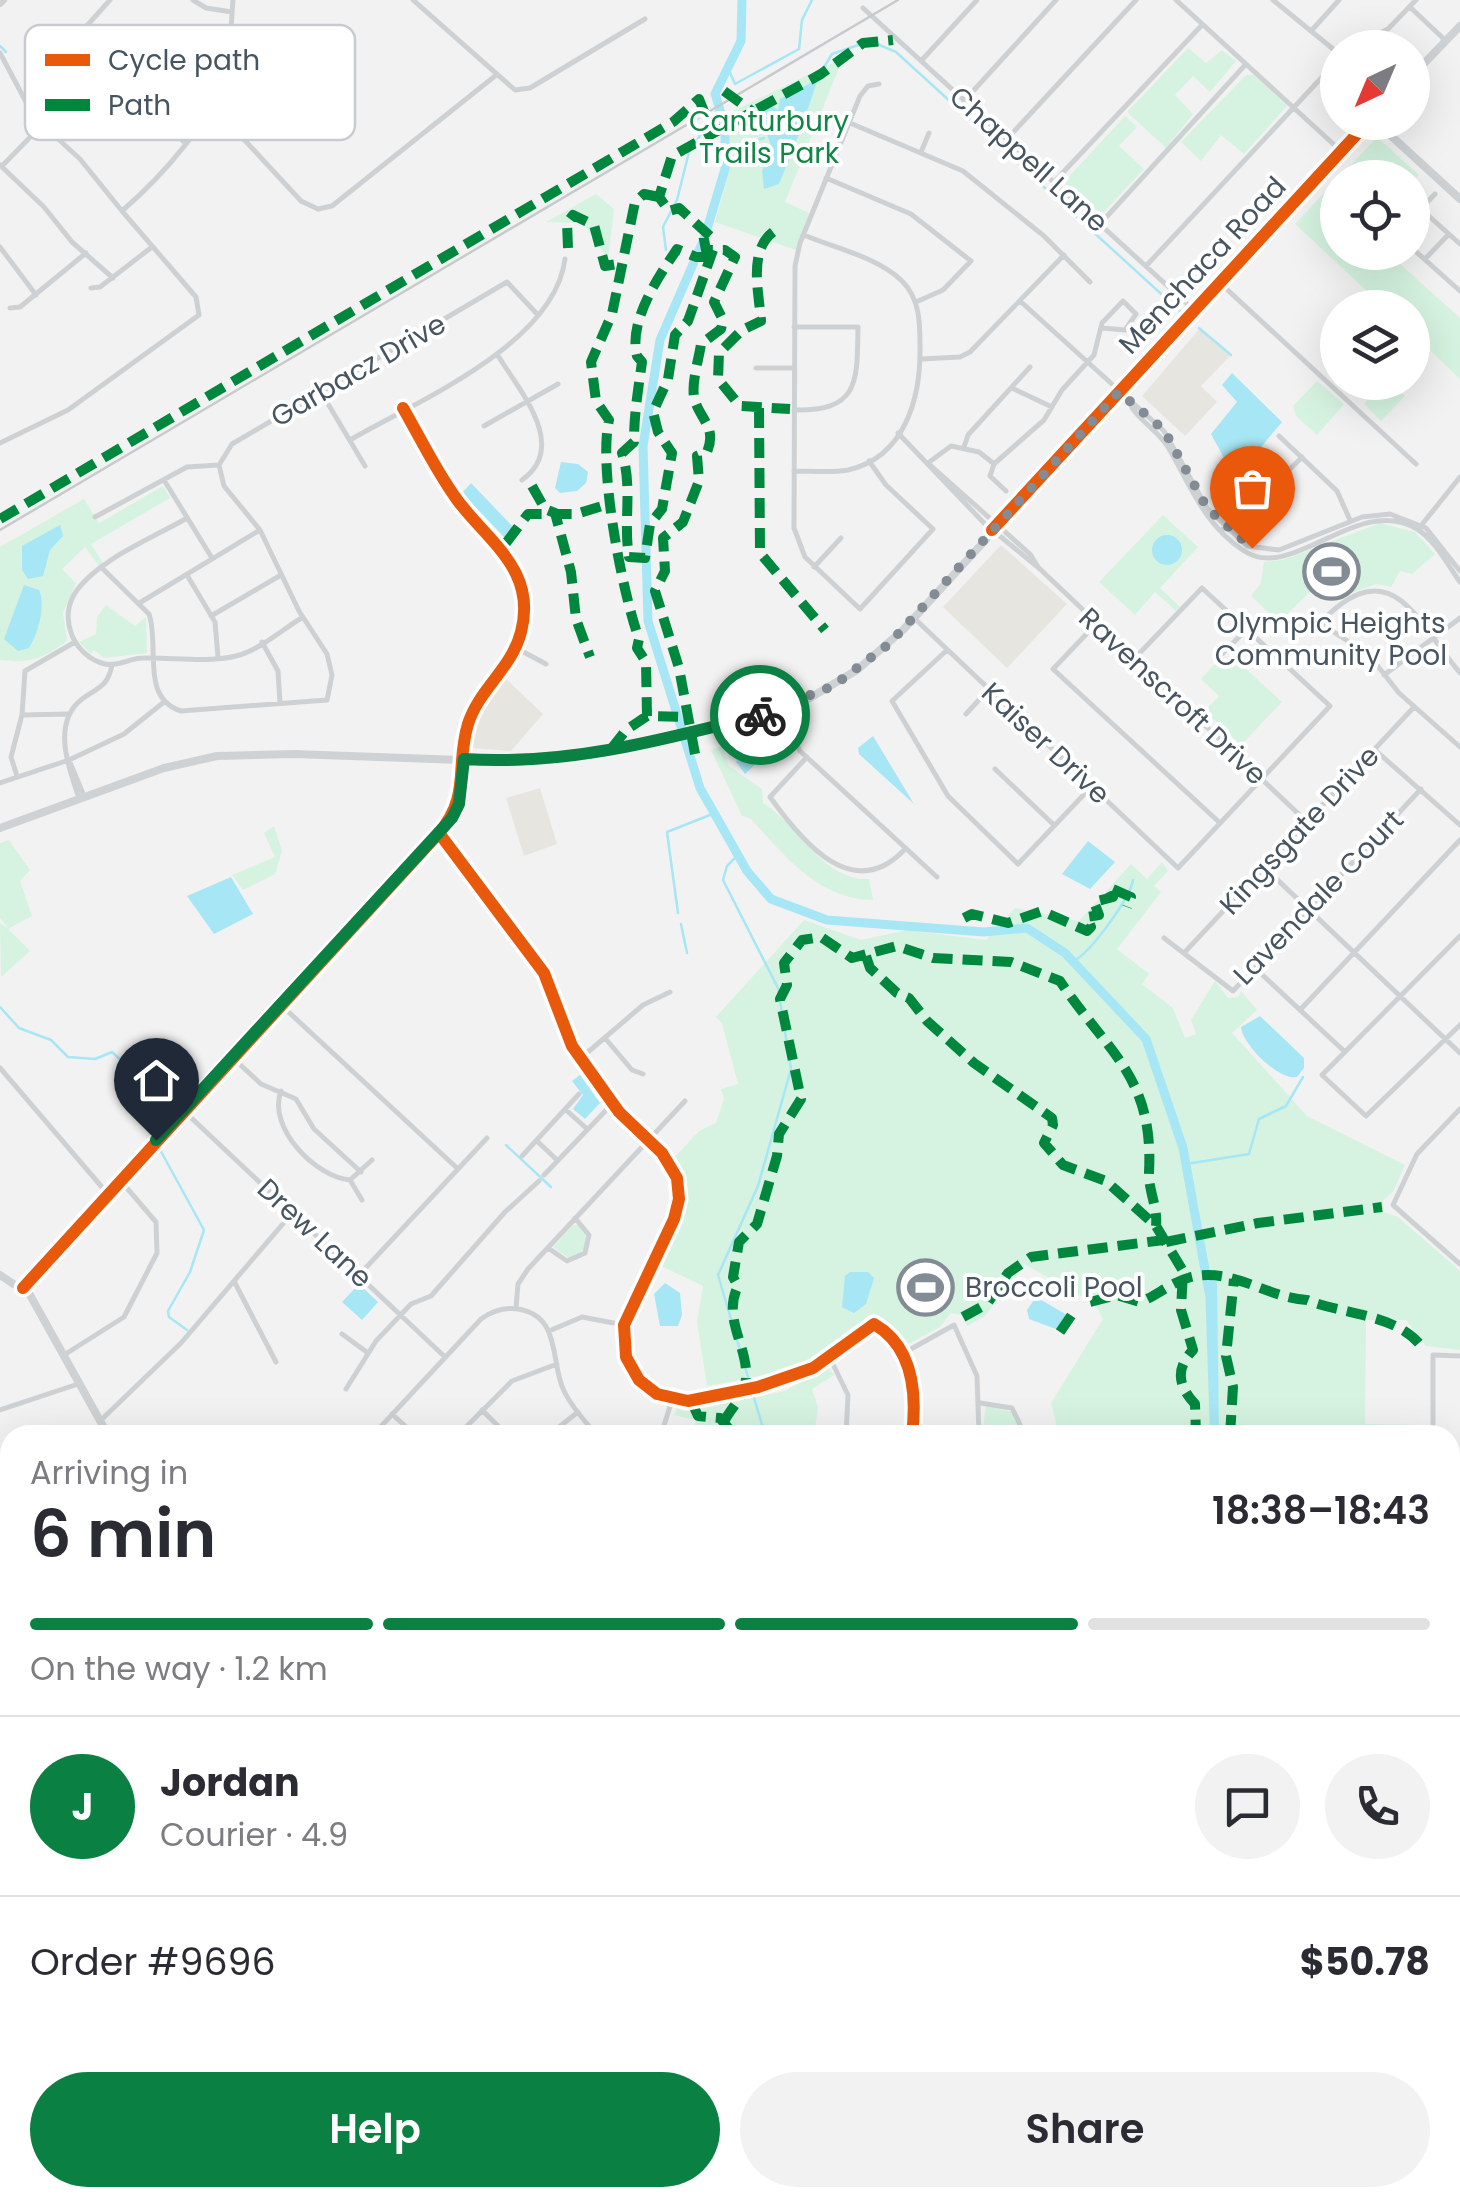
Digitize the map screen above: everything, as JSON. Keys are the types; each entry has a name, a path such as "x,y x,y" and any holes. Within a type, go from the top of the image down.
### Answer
{"main road":[{"path":"1430,57 1460,26"},
{"name":"Menchaca Road","path":"0,828 176,764 230,755 544,760 654,740 780,710 857,670 914,618 1351,140"},
{"path":"1396,140 1460,199"},
{"path":"23,1288 439,833 459,804 464,759"},
{"path":"0,1275 23,1288 102,1425"}],"street":[{"path":"88,25 110,0"},
{"path":"193,0 206,8 232,12"},
{"path":"231,25 233,0"},
{"path":"413,0 515,90 530,88 644,19"},
{"path":"921,60 977,0"},
{"path":"964,100 1056,0"},
{"path":"1006,140 1136,0"},
{"path":"1176,0 1341,151"},
{"path":"1274,0 1320,38"},
{"path":"1312,30 1339,0"},
{"path":"1386,30 1416,0"},
{"path":"1410,7 1446,40"},
{"name":"Chappell Lane","path":"863,8 1195,310"},
{"path":"1054,182 1202,25"},
{"path":"0,53 25,95"},
{"path":"1100,224 1246,64"},
{"path":"244,140 301,201 325,208 495,76"},
{"path":"1146,266 1320,77"},
{"path":"869,461 886,485 934,529 860,609 814,566 795,534 795,266 863,91 880,84"},
{"path":"849,123 963,171 1064,254 1090,282"},
{"path":"920,152 929,133"},
{"path":"26,140 1,166 114,278"},
{"path":"0,443 68,410 197,318 200,305 87,168 58,140"},
{"path":"182,140 185,143"},
{"path":"122,211 187,140"},
{"path":"826,178 911,214 971,260 943,290 916,302"},
{"path":"1430,199 1434,194"},
{"path":"1430,219 1460,244"},
{"path":"1430,255 1448,234"},
{"path":"794,471 842,471 869,461 898,433 916,407 921,359 916,302 902,281 887,270 804,235"},
{"path":"0,247 36,295"},
{"path":"91,288 114,278 152,247"},
{"path":"10,308 20,307 86,253"},
{"path":"921,359 966,355 1064,254"},
{"path":"350,440 498,354 558,289 565,259"},
{"path":"1430,264 1460,291"},
{"name":"Garbacz Drive","path":"219,465 228,447 507,282 538,315"},
{"path":"1220,283 1416,464"},
{"path":"1020,301 1130,402 1164,441 1198,504 1245,552 1270,558 1352,524 1390,514 1420,527 1460,571"},
{"path":"1006,491 990,476 994,464 1030,434 1096,352 1102,328 1123,301 1136,314 1124,330 1102,328"},
{"path":"794,327 858,327 856,378 850,393 827,409 794,410"},
{"path":"498,354 540,427 544,447 535,468 522,480"},
{"path":"964,447 966,437 1014,389 1030,367"},
{"path":"756,368 794,368"},
{"path":"484,426 558,384"},
{"path":"1014,389 1052,406"},
{"path":"322,392 364,466"},
{"path":"404,408 458,500 498,541 516,569 524,615 516,648 476,704 468,724 464,759"},
{"name":"Ravenscroft Drive","path":"898,433 1307,822"},
{"path":"1279,436 1337,491 1352,524"},
{"path":"928,463 944,448 964,447 994,464"},
{"path":"1224,529 1246,506 1270,492 1302,458"},
{"path":"95,518 192,464 219,465 231,496 260,530 303,617 330,659 330,697 325,702 181,712 164,702 154,681 153,625 141,602 114,584 102,569"},
{"path":"164,480 212,559"},
{"path":"1420,527 1458,482"},
{"path":"108,511 114,522"},
{"path":"187,518 81,586 70,605 68,624 75,642 90,657 112,665 154,658 240,655 303,617"},
{"path":"1420,527 1460,582"},
{"path":"141,602 260,530"},
{"path":"814,566 841,538"},
{"path":"187,575 212,616 218,657"},
{"path":"212,616 281,575"},
{"path":"1096,623 1053,669 1220,824 1330,706 1202,588 1134,659"},
{"path":"1460,673 1409,604 1385,591 1348,600 1320,623 1363,650 1415,707 1460,747"},
{"name":"Kaiser Drive","path":"914,618 1178,868 1220,824"},
{"path":"1384,674 1460,618"},
{"path":"1222,654 1246,630"},
{"path":"17,776 11,757 22,714 26,669 75,642"},
{"path":"262,642 278,672 280,703"},
{"path":"516,648 546,664"},
{"path":"947,650 892,701 942,787 1018,864 1092,786"},
{"path":"82,797 64,734 69,714 105,684 112,665"},
{"path":"966,714 989,689"},
{"path":"0,783 69,760 132,730 144,714 164,702"},
{"name":"Kingsgate Drive","path":"1184,952 1415,707"},
{"path":"22,714 56,710 69,714"},
{"path":"780,710 794,742 807,757 937,877"},
{"path":"1375,750 1460,825"},
{"path":"807,757 770,796 833,861 856,874 875,873 906,848"},
{"path":"996,769 1054,825"},
{"name":"Lavendale Court","path":"1164,938 1233,991 1421,789"},
{"path":"439,833 544,973 581,1058 614,1105 671,1164 679,1199 624,1325 624,1349 635,1374 646,1386 672,1399 725,1394 791,1378 830,1358 874,1324 902,1354 914,1384 912,1425"},
{"path":"1300,1010 1460,840"},
{"path":"1264,867 1460,1053"},
{"path":"1460,936 1322,1074 1366,1116 1460,1025"},
{"path":"1255,968 1344,1051"},
{"path":"581,1058 643,1004 670,992"},
{"path":"282,1005 458,1169"},
{"path":"605,1038 632,1070 643,1074"},
{"path":"233,1058 261,1084 296,1098 314,1129 361,1172"},
{"path":"0,1068 107,1194"},
{"path":"281,1091 278,1113 300,1149 330,1176 350,1180 372,1160"},
{"path":"522,1156 579,1094"},
{"path":"516,1308 522,1277 685,1101"},
{"path":"544,1175 596,1118 614,1105"},
{"path":"566,1110 586,1128"},
{"path":"1460,1110 1418,1154 1393,1205 1460,1264"},
{"name":"Drew Lane","path":"184,1111 445,1357"},
{"path":"360,1274 488,1138"},
{"path":"537,1141 557,1160"},
{"path":"64,1355 124,1316 157,1254 156,1222 120,1180"},
{"path":"350,1180 362,1200"},
{"path":"524,1180 532,1188"},
{"path":"346,1389 362,1370 368,1352 401,1315 431,1296 504,1212 538,1182"},
{"path":"100,1421 148,1378 235,1283 293,1212"},
{"path":"548,1248 566,1261 583,1256 589,1235 575,1218"},
{"path":"235,1283 276,1362"},
{"path":"382,1425 486,1316 516,1308 536,1316 550,1331 564,1390 589,1425"},
{"path":"550,1331 582,1317 624,1325"},
{"path":"902,1354 954,1324 972,1361 980,1425"},
{"path":"342,1334 368,1352"},
{"path":"1432,1425 1433,1355 1460,1356"},
{"path":"830,1358 848,1395 846,1425"},
{"path":"468,1425 519,1377 557,1364"},
{"path":"0,1410 79,1384"},
{"path":"664,1425 672,1399"},
{"path":"980,1403 1012,1408 1021,1425"},
{"path":"482,1410 497,1425"},
{"path":"562,1425 578,1412"},
{"path":"392,1414 404,1425"}],"shaded area":[{"path":"1200,328 1230,356 1201,386 1217,402 1185,436 1142,396"},
{"path":"1001,545 1067,604 1007,668 943,607"},
{"path":"504,677 543,714 511,751 472,748 482,707"},
{"path":"540,788 557,844 524,856 506,798"}],"green space":[{"path":"1188,48 1206,63 1222,50 1236,61 1210,92 1193,76 1175,95 1193,114 1166,148 1127,112"},
{"name":"Canturbury Trails Park","path":"843,58 785,202 809,213 796,250 715,222 729,170 729,113"},
{"path":"1246,75 1254,75 1287,106 1244,154 1221,135 1201,161 1181,142"},
{"path":"1125,116 1137,127 1119,146 1144,169 1100,216 1064,182"},
{"path":"1374,140 1380,140 1402,160 1356,160"},
{"path":"596,194 614,209 608,259 583,223 546,222"},
{"path":"1320,197 1320,247 1295,224"},
{"path":"1344,270 1407,270 1429,290 1366,290"},
{"path":"1430,291 1460,318 1460,379 1430,350"},
{"path":"1317,381 1320,400 1339,400 1344,404 1317,435 1296,416 1293,406"},
{"path":"1367,400 1401,400 1381,421 1364,404"},
{"path":"163,486 170,498 91,544 103,563 99,566 85,547 62,569 76,583 63,613 67,641 36,658 0,660 0,547 84,499 99,523"},
{"path":"1163,515 1198,547 1160,588 1180,607 1176,611 1155,592 1135,615 1099,582"},
{"name":"Olympic Heights Community Pool","path":"1380,523 1415,532 1435,554 1412,574 1400,571 1391,587 1376,584 1336,599 1319,583 1279,622 1251,596 1261,583 1264,562 1283,560"},
{"path":"106,605 135,626 146,617 147,653 104,658 94,650 91,654 79,642 96,634 97,617"},
{"path":"1234,658 1282,702 1241,745 1205,711 1219,696 1201,679 1216,663"},
{"path":"722,746 729,766 762,789 763,803 824,861 852,877 869,879 873,900 853,898 819,883 790,860 751,819 742,816 711,750"},
{"path":"274,826 282,851 275,874 243,890 232,875 275,857 264,833"},
{"path":"9,840 30,870 20,881 32,916 8,929 30,951 1,977 0,923 8,928 0,918 0,843"},
{"path":"1162,862 1168,871 1154,886 1161,892 1117,949 1149,974 1142,984 1173,1008 1185,1038 1196,1034 1191,1020 1215,981 1228,998 1238,997 1241,991 1257,1010 1232,1033 1307,1116 1405,1165 1393,1192 1383,1200 1384,1212 1398,1217 1460,1271 1460,1350 1426,1346 1406,1320 1366,1320 1365,1424 1427,1425 1056,1425 1051,1403 1103,1319 1095,1304 1024,1264 985,1316 967,1326 962,1315 951,1313 940,1327 905,1346 870,1314 814,1357 756,1377 707,1386 697,1322 703,1286 657,1264 676,1225 683,1199 674,1158 699,1131 716,1123 724,1099 721,1089 738,1084 722,1023 716,1017 804,920 861,940 907,930 986,940 1015,908 1079,921 1131,864 1147,879"},
{"path":"573,1225 579,1225 587,1236 585,1250 570,1259 553,1247"},
{"path":"827,1367 834,1375 812,1389 818,1407 815,1425 695,1425 696,1420 674,1415 678,1405 683,1411 697,1410 785,1391"},
{"path":"986,1405 1012,1412 1018,1425 983,1425"}],"water":[{"path":"818,79 804,120 809,127 800,132 779,184 764,189 762,171 771,146 759,111 771,105 778,110 780,99"},
{"path":"1232,373 1282,422 1251,459 1231,471 1211,434 1237,402 1222,385"},
{"path":"561,462 578,464 588,472 586,483 577,491 560,493 555,488"},
{"path":"471,483 516,530 507,540 462,493"},
{"path":"60,525 63,536 50,550 43,576 28,579 22,570 22,546"},
{"path":"1167,535 1181,544 1182,550 1173,564 1167,565 1153,556 1152,550 1161,536"},
{"path":"24,585 39,590 41,611 29,648 18,651 4,639"},
{"path":"767,736 774,746 745,774 736,762 756,740"},
{"path":"873,736 914,804 859,754 858,748"},
{"path":"1088,841 1115,862 1090,889 1062,874"},
{"path":"231,877 253,914 214,934 187,896"},
{"path":"1260,1016 1304,1058 1304,1068 1297,1077 1272,1067 1248,1043 1241,1027"},
{"path":"580,1075 600,1103 585,1119 573,1109 583,1095 572,1081"},
{"path":"850,1272 868,1272 874,1278 866,1304 854,1313 842,1307 845,1276"},
{"path":"1217,1282 1219,1425 1210,1425 1205,1283"},
{"path":"665,1283 680,1293 682,1315 678,1326 660,1326 654,1294"},
{"path":"359,1284 378,1302 362,1320 342,1302"},
{"path":"1036,1297 1074,1319 1064,1332 1029,1319 1027,1310"}],"waterway":[{"path":"742,0 741,41 715,94 725,126 725,169 704,239 660,340 643,446 648,621 700,788 747,871 771,899 827,920 984,932 1027,928 1065,953 1146,1039 1183,1148 1209,1292"},
{"path":"728,68 735,84 799,49 802,20 812,0"},
{"path":"817,79 832,54 870,41 896,52 1181,312"},
{"path":"0,46 6,52"},
{"path":"666,250 663,227 677,200 689,152 719,107"},
{"path":"725,150 764,138"},
{"path":"1199,328 1231,355"},
{"path":"678,913 667,832 715,813"},
{"path":"738,855 727,866 723,880 778,988 791,1069 758,1186 718,1275 762,1425"},
{"path":"1073,961 1108,925 1133,880"},
{"path":"681,924 687,953"},
{"path":"0,1007 19,1028 51,1040 68,1057 95,1059 112,1052 128,1067 125,1084 142,1098 154,1137"},
{"path":"1186,1164 1249,1154 1259,1119 1286,1106 1303,1077"},
{"path":"506,1145 551,1187"},
{"path":"158,1146 204,1230 190,1272 168,1311 169,1317 187,1330"}],"railway":[{"path":"0,530 898,0"}],"marked path":[{"path":"710,236 679,208 669,211 659,197 672,156 821,74 863,43 893,40"},
{"path":"724,91 753,112"},
{"path":"0,519 673,122 699,99 712,132"},
{"path":"659,197 644,194 635,202 612,314 591,362 596,401 609,420 609,498 619,561 639,639 637,648 646,662 647,716 687,717"},
{"path":"568,248 567,223 573,215 594,225 605,266 623,263"},
{"path":"695,754 679,668 655,591 665,571 663,538 683,522 699,481 697,456 707,452 710,444 709,430 695,401 694,380 701,344 721,329 723,320 714,302 735,257 725,250 706,250 702,229"},
{"path":"773,232 765,240 758,261 761,321 742,330 719,353 718,379 740,406 790,409"},
{"path":"710,257 696,257 677,249 647,300 637,328 637,356 642,362 634,442 622,453 627,479 629,557 645,558 650,524 662,509 672,453 658,432 653,412 668,379 675,335 688,321 713,250"},
{"path":"759,408 760,553 825,630"},
{"path":"532,486 545,509 555,513 571,572 576,619 590,657"},
{"path":"506,543 528,514 576,514 609,504"},
{"path":"611,749 626,730 647,716"},
{"path":"964,918 972,914 1008,923 1042,911 1087,931 1091,927 1087,917 1099,915 1094,902 1113,897 1108,887 1131,897 1127,907"},
{"path":"724,1422 744,1390 746,1376 733,1312 739,1242 757,1224 777,1156 779,1134 801,1099 780,999 787,985 784,963 802,940 821,937 852,958 897,946 933,958 1011,962 1060,981 1110,1047 1135,1088 1149,1139 1149,1179 1156,1226"},
{"path":"866,956 870,968 897,993 909,998 927,1021 974,1063 1052,1118 1053,1125 1044,1143 1063,1165 1106,1181 1156,1226 1183,1271 1181,1310 1193,1350 1183,1364 1181,1377 1195,1404 1196,1425"},
{"path":"1166,1242 1258,1223 1382,1207"},
{"path":"963,1317 987,1304 1008,1273 1031,1257 1164,1240"},
{"path":"1090,1302 1117,1295 1140,1302 1184,1279 1221,1276 1387,1322 1414,1338 1424,1350"},
{"path":"1231,1425 1233,1387 1226,1356 1234,1279"},
{"path":"1060,1332 1073,1313"},
{"path":"693,1405 698,1416 720,1418 726,1425"}],"cycle path":[{"path":"992,530 1351,140"},
{"path":"23,1288 439,833 455,806 468,724 517,645 524,611 522,592 508,559 450,490 403,408"},
{"path":"439,833 544,973 572,1046 619,1112 662,1153 677,1178 679,1199 674,1219 624,1325 626,1357 639,1380 657,1394 688,1401 758,1387 813,1368 874,1324 898,1345 905,1358 913,1388 913,1425"}],"way so far":[{"path":"760,715 833,686 889,644 1119,392 1164,430 1207,508 1252,548"}],"place":[{"name":"Olympic Heights Community Pool","path":"1331,572"},
{"name":"Broccoli Pool","path":"926,1287"}],"route":[{"path":"156,1140 452,818 459,804 464,759 517,762 572,756 760,715"}]}
